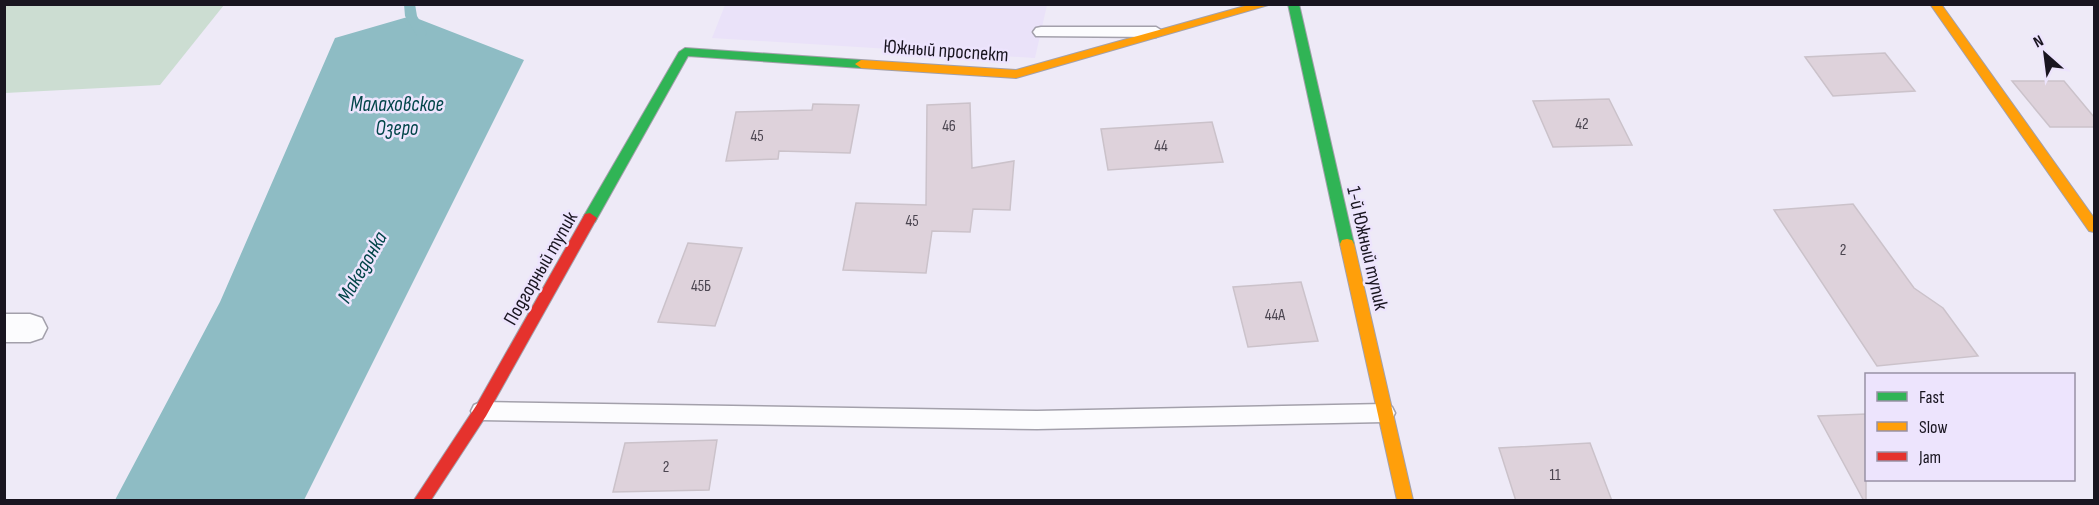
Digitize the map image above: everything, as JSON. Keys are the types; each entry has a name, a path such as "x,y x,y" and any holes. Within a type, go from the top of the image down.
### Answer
{"street":[{"name":"Южный проспект","path":"685,52 1016,74 1267,4"},
{"name":"1-й Южный тупик","path":"1293,4 1405,501"},
{"path":"1935,4 2094,227"},
{"name":"Подгорный тупик","path":"422,501 480,411 685,52"}],"lane":[{"path":"1041,32 1170,32"},
{"path":"480,411 1037,420 1385,413"}],"shaded area":[{"path":"725,5 1047,5 1035,58 712,38"}],"green space":[{"path":"5,4 224,5 160,85 5,93"}],"water":[{"name":"Малаховское Озеро","path":"411,16 524,60 304,500 115,500 220,302 335,38"}],"building":[{"path":"1885,53 1915,91 1833,96 1805,57"},
{"path":"2012,81 2064,81 2094,117 2094,127 2050,127"},
{"path":"1609,99 1632,145 1553,147 1533,101"},
{"path":"970,103 972,168 1014,161 1010,210 973,209 970,232 932,231 926,273 843,270 856,203 926,205 927,105"},
{"path":"813,104 859,105 850,153 779,151 778,159 726,161 736,112 812,110"},
{"path":"1212,122 1223,162 1108,170 1101,129"},
{"path":"1853,204 1914,288 1943,308 1978,356 1877,366 1774,210"},
{"path":"688,243 742,248 715,326 658,322"},
{"path":"1301,282 1318,341 1248,347 1233,287"},
{"path":"1865,414 1866,501 1864,501 1818,416"},
{"path":"717,440 709,490 613,492 625,443"},
{"path":"1590,443 1612,501 1516,501 1499,448"}],"waterway":[{"name":"Македонка","path":"409,4 411,16 421,33"}],"traffic: fast":[{"path":"1293,4 1347,244"},
{"path":"590,218 685,52 861,64"}],"traffic: slow":[{"path":"861,64 1016,74 1267,4"},
{"path":"1935,4 2094,227"},
{"path":"1347,244 1405,500"}],"traffic: jam":[{"path":"422,500 481,411 590,218"}]}
